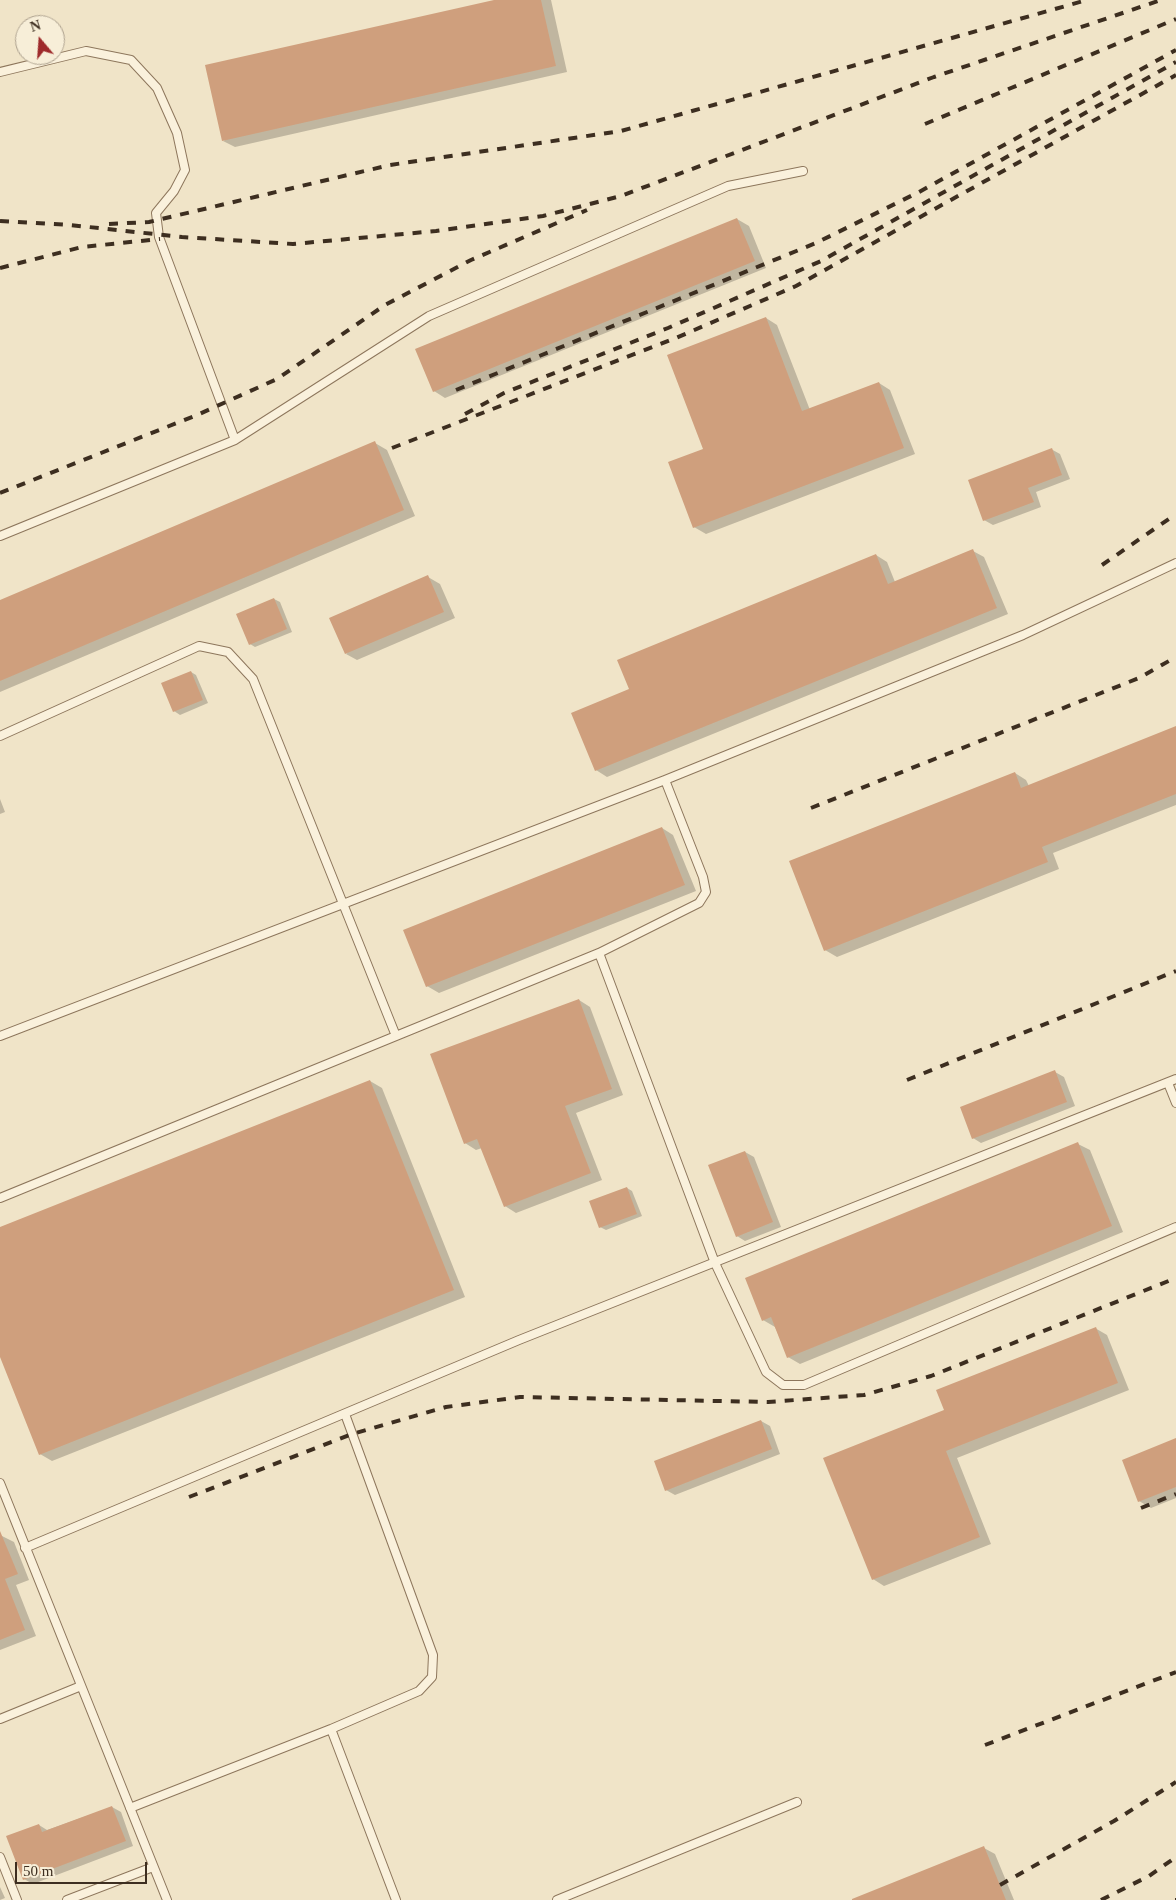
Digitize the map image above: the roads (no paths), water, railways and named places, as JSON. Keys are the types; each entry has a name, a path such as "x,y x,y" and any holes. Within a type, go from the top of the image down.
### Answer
{"lane":[{"path":"0,72 86,51 131,60 157,88 177,133 185,170 174,191 156,213 159,237 235,440"},
{"path":"0,536 235,440 429,316 728,186 803,171"},
{"path":"0,1036 665,780 1023,635 1176,563"},
{"path":"0,736 199,646 228,652 253,679 345,904 396,1036"},
{"path":"0,1198 599,953 699,903 706,892 703,878 665,780"},
{"path":"599,953 715,1263 766,1372 783,1385 804,1386 1176,1227"},
{"path":"26,1548 519,1340 1176,1080"},
{"path":"1168,1083 1176,1103"},
{"path":"130,1808 331,1729 419,1691 432,1677 433,1655 345,1414"},
{"path":"0,1483 167,1900"},
{"path":"0,1718 81,1686"},
{"path":"331,1729 396,1900"},
{"path":"557,1900 797,1802"},
{"path":"0,1857 17,1900"},
{"path":"66,1900 153,1867"}],"railway":[{"path":"109,224 149,222 390,165 621,131 1087,0"},
{"path":"0,221 70,225 182,237 293,244 436,231 543,216 621,196 934,77 1161,0"},
{"path":"925,124 1176,19"},
{"path":"456,390 816,243 919,192 1176,50"},
{"path":"465,414 504,393 668,328 821,261 1176,62"},
{"path":"392,448 676,338 796,286 1176,75"},
{"path":"0,493 197,415 277,379 385,305 471,260 587,210"},
{"path":"0,268 82,247 160,239"},
{"path":"1102,565 1176,514"},
{"path":"811,808 1139,678 1176,657"},
{"path":"907,1080 1176,971"},
{"path":"189,1497 352,1434 446,1407 520,1397 768,1402 864,1395 931,1376 1176,1278"},
{"path":"1141,1508 1176,1494"},
{"path":"985,1745 1176,1672"},
{"path":"1000,1885 1114,1821 1176,1782"},
{"path":"1101,1900 1149,1876 1176,1857"}]}
